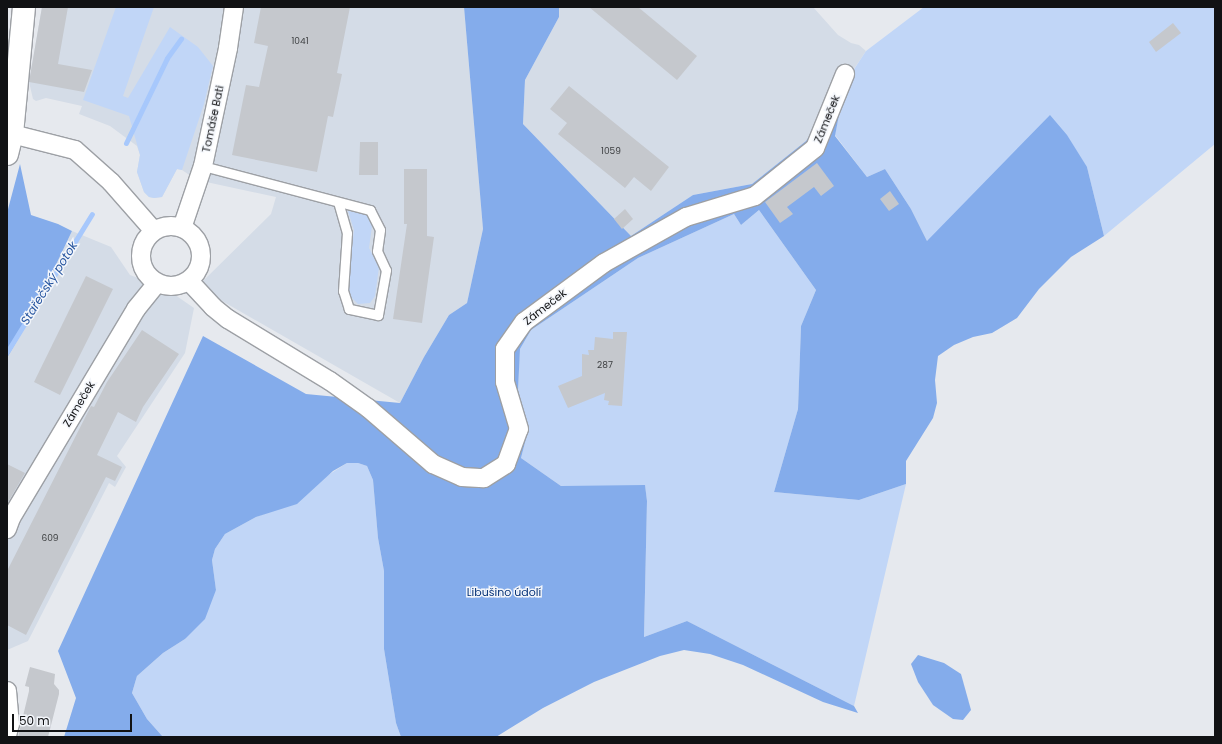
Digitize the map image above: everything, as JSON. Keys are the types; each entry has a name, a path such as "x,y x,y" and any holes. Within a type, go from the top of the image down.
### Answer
{"main road":[{"path":"9,144 13,63 24,7"}],"street":[{"name":"Tomáše Bati","path":"182,228 203,166 228,48 234,7"},
{"name":"Zámeček","path":"189,281 213,307 228,319 330,381 368,408 433,464 462,478 484,478 506,464 519,429 504,382 505,349 524,322 604,264 686,218 755,196 815,148 845,74"},
{"path":"9,144 75,150 111,182 154,231"},
{"path":"172,226 182,228 191,233 198,241 201,251 201,261 198,271 189,281 174,287 157,283 149,277 143,268 141,258 142,248 154,231 172,226"},
{"name":"Zámeček","path":"7,529 11,518 136,309 157,283"},
{"path":"7,691 10,724 7,735"}],"lane":[{"path":"203,166 370,210 380,230 377,251 386,270 378,315 348,309 343,291 347,233 338,202"}],"shaded area":[{"path":"42,7 464,7 483,229 467,303 449,315 424,357 400,403 203,290 203,281 271,214 276,197 197,180 182,170 177,169 162,197 149,197 144,192 137,172 140,155 137,146 110,126 79,114 82,106 46,98 36,101 33,99 29,82"},
{"path":"116,7 154,7 123,96 128,98 170,27 198,47 213,66 204,104 182,170 177,169 162,197 149,197 144,192 137,172 140,155 129,116 83,100"},
{"path":"559,7 813,7 838,35 851,43 859,45 866,51 806,141 752,184 693,195 631,236 523,124 525,80 559,17"},
{"path":"924,7 1215,7 1215,144 1104,236 1087,167 927,241 911,209 885,169 867,177 835,135 845,83 866,51"},
{"path":"759,210 816,290 801,326 798,409 774,492 859,500 906,484 854,706 687,621 644,637 647,501 645,486 561,486 521,458 528,431 518,390 519,361 520,349 531,330 638,258 734,214 741,225"},
{"path":"348,211 367,214 372,226 369,248 379,267 375,296 370,303 358,304 350,296 348,281 354,230"},
{"path":"72,231 111,247 130,275 165,288 194,308 185,353 117,456 126,467 115,487 109,483 28,641 7,650 7,358 33,313"},
{"path":"347,463 358,463 367,466 373,480 378,538 384,571 384,649 396,723 401,737 163,737 147,719 132,693 137,676 163,653 185,639 216,590 212,560 215,549 225,534 256,517 272,511"}],"green space":[{"name":"Libušino údolí","path":"464,7 559,7 559,17 525,80 523,124 631,236 693,195 752,184 806,141 845,83 835,136 867,177 885,169 911,209 927,241 1050,115 1067,135 1087,167 1104,236 1071,257 1039,289 1017,318 992,333 973,337 954,345 938,356 935,380 937,403 933,418 906,461 906,484 859,500 774,492 798,409 801,326 816,290 759,210 741,225 734,214 638,258 531,330 520,349 518,390 528,431 521,458 561,486 645,485 647,501 644,637 687,621 854,706 858,713 823,702 743,665 710,654 684,650 660,656 594,682 543,708 496,737 401,737 396,723 384,649 384,571 378,538 373,480 367,466 358,463 347,463 333,471 297,504 256,517 225,534 215,549 212,560 216,590 205,619 185,639 163,653 137,676 132,693 147,719 163,737 64,737 76,698 58,651 203,336 306,394 400,403 424,357 449,315 467,303 483,229"},
{"path":"20,164 31,215 58,224 72,231 33,313 7,358 7,213"},
{"path":"918,655 944,663 961,674 971,710 963,720 953,719 933,705 918,682 911,664"}],"building":[{"path":"42,7 68,7 58,64 92,70 84,92 29,82"},
{"path":"261,7 350,7 337,73 342,74 333,117 328,116 317,172 232,155 246,85 259,87 268,46 254,43"},
{"path":"589,7 638,7 697,56 677,80"},
{"path":"1173,23 1181,33 1156,52 1149,42"},
{"path":"569,86 669,167 651,191 634,177 625,188 558,134 567,123 550,109"},
{"path":"360,142 378,142 378,175 359,175"},
{"path":"817,163 834,186 821,196 814,187 787,207 793,214 780,223 765,202"},
{"path":"404,169 427,169 427,236 434,237 422,323 393,319 407,224 404,224"},
{"path":"890,191 899,204 889,211 880,199"},
{"path":"625,209 633,219 622,229 614,219"},
{"path":"86,276 113,289 60,395 34,382"},
{"path":"142,330 179,354 143,407 136,422 118,412 97,455 122,467 115,481 106,477 26,635 7,625 7,571 91,406 94,407 107,382"},
{"path":"613,332 627,332 622,406 608,405 609,401 604,400 605,393 568,408 558,386 582,376 582,354 589,355 588,350 594,350 595,337 613,339"},
{"path":"7,464 25,473 7,504"},
{"path":"30,667 55,674 54,684 59,690 59,694 48,737 18,737 29,691 29,687 25,686"}],"waterway":[{"name":"Stařečský potok","path":"126,143 167,58 181,39"},
{"name":"Stařečský potok","path":"7,352 92,214"}]}
